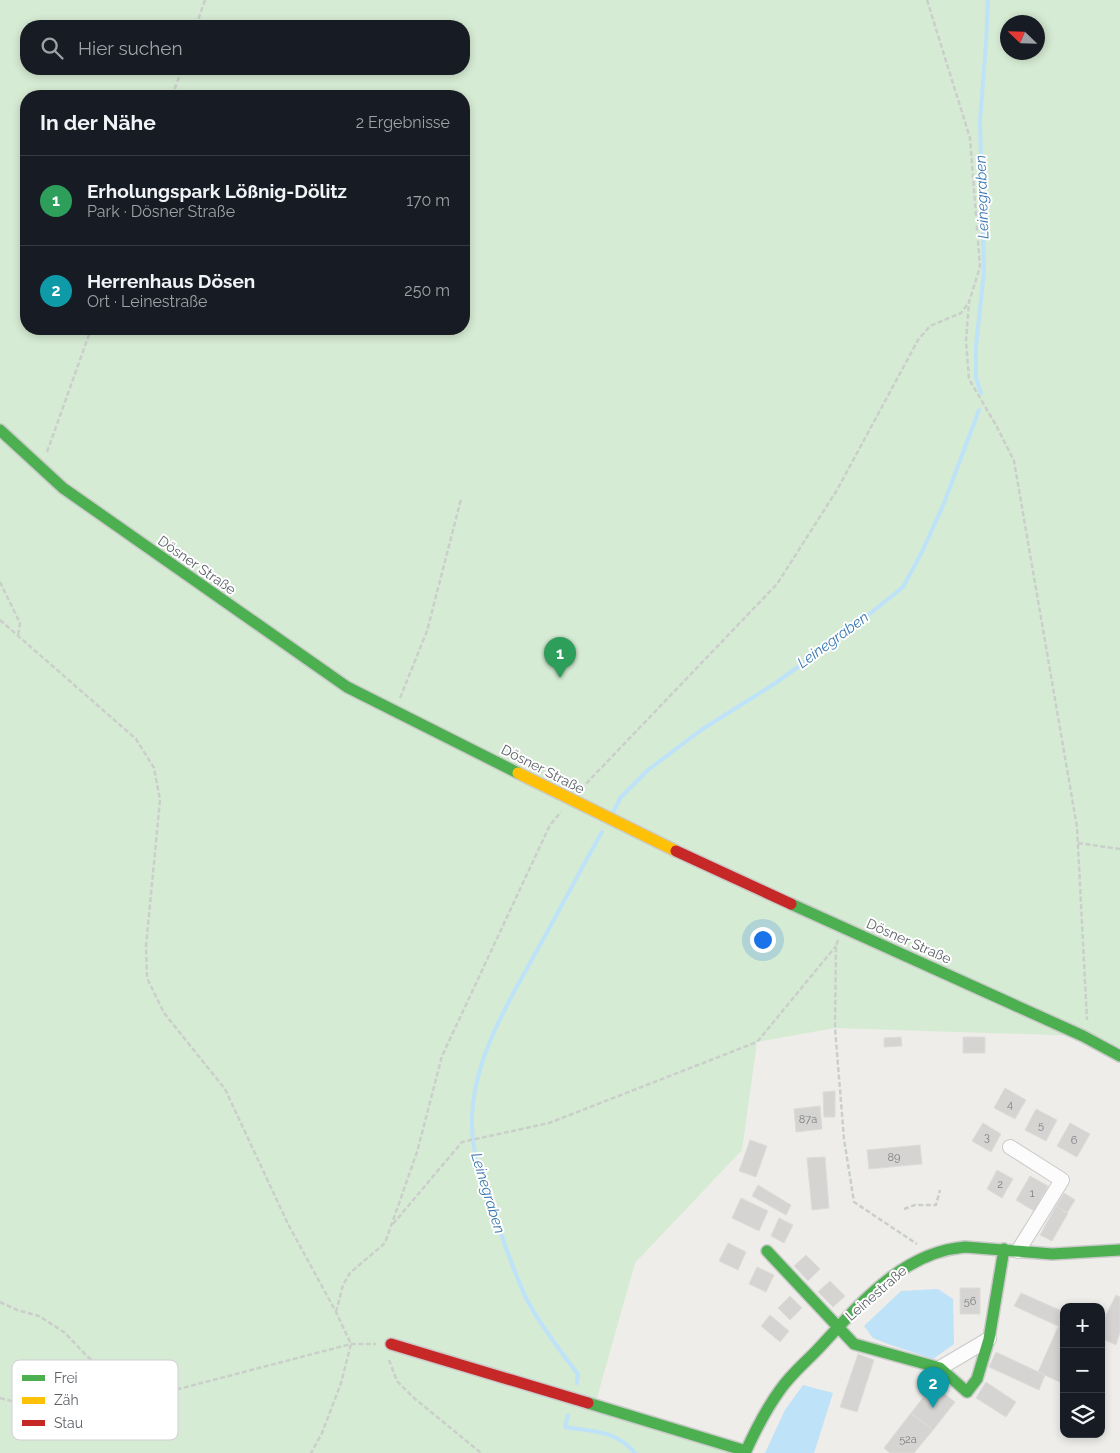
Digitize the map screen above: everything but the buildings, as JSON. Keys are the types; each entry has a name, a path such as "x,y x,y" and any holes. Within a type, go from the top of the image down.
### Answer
{"street":[{"name":"Dösner Straße","path":"0,430 64,488 208,591 347,686 570,800 729,876 1083,1036 1120,1056"},
{"path":"1010,1147 1062,1180 1011,1250"},
{"name":"Leinestraße","path":"746,1452 757,1428 781,1389 838,1327 883,1284 926,1255 955,1248 972,1247 1051,1254 1120,1250"},
{"name":"Leinestraße","path":"767,1251 854,1344 940,1368 967,1392 977,1379 1011,1250"},
{"path":"940,1368 989,1339"},
{"path":"391,1344 746,1452"}],"path":[{"path":"198,20 205,0"},
{"path":"927,0 970,138 980,267 969,302 966,341 969,379 1014,461 1077,827 1087,1024 1083,1036"},
{"path":"174,90 180,75"},
{"path":"336,1312 343,1285 350,1273 385,1243 417,1152 442,1056 550,825 570,800 777,584 837,490 918,340 930,326 961,313 969,302"},
{"path":"42,468 88,335"},
{"path":"395,711 427,631 461,499"},
{"path":"0,582 20,623 18,636"},
{"path":"0,620 136,739 154,768 160,800 146,946 147,978 164,1014 225,1090 288,1224 336,1312 351,1344 342,1383 322,1433 311,1453"},
{"path":"1078,843 1120,849"},
{"path":"392,1225 462,1142 549,1123 757,1042 836,946 843,927"},
{"path":"836,946 835,1028 844,1139 854,1202 915,1242 926,1255"},
{"path":"904,1209 915,1205 936,1205 940,1190"},
{"path":"0,1302 17,1310 39,1316 64,1332 92,1360"},
{"path":"178,1389 351,1344 391,1344"},
{"path":"389,1362 397,1381 414,1398 481,1453"}],"green space":[{"path":"0,0 1120,0 1120,1051 1083,1036 835,1028 757,1042 742,1150 635,1263 595,1405 745,1453 0,1453"}],"water":[{"path":"938,1289 953,1299 954,1344 933,1359 873,1338 864,1326 901,1291"},
{"path":"803,1385 833,1393 814,1453 765,1453 785,1410"}],"waterway":[{"name":"Leinegraben","path":"981,393 976,378 976,346 984,271 980,120 988,0"},
{"name":"Leinegraben","path":"613,812 621,797 648,770 701,730 774,684 847,632 903,587 922,552 944,503 979,410"},
{"name":"Leinegraben","path":"577,1383 578,1374 536,1316 525,1296 504,1243 481,1177 475,1152 472,1127 473,1102 478,1078 494,1032 516,987 602,832"},
{"name":"Leinegraben","path":"568,1415 565,1427 595,1431 612,1436 627,1445 635,1453"}],"traffic: fast":[{"path":"0,430 63,488 347,687 518,773"},
{"path":"791,904 1083,1036 1120,1056"},
{"path":"745,1453 765,1412 789,1379 866,1298 883,1283 921,1259 942,1251 965,1247 1052,1254 1120,1250"},
{"path":"767,1251 854,1344 940,1368 967,1392 977,1379 989,1339 1004,1249"},
{"path":"588,1403 746,1451"}],"traffic: slow":[{"path":"518,773 676,851"}],"traffic: jam":[{"path":"676,851 791,904"},
{"path":"391,1344 588,1403"}],"place":[{"name":"Erholungspark Lößnig-Dölitz","path":"560,678"},
{"name":"Herrenhaus Dösen","path":"933,1408"}]}
